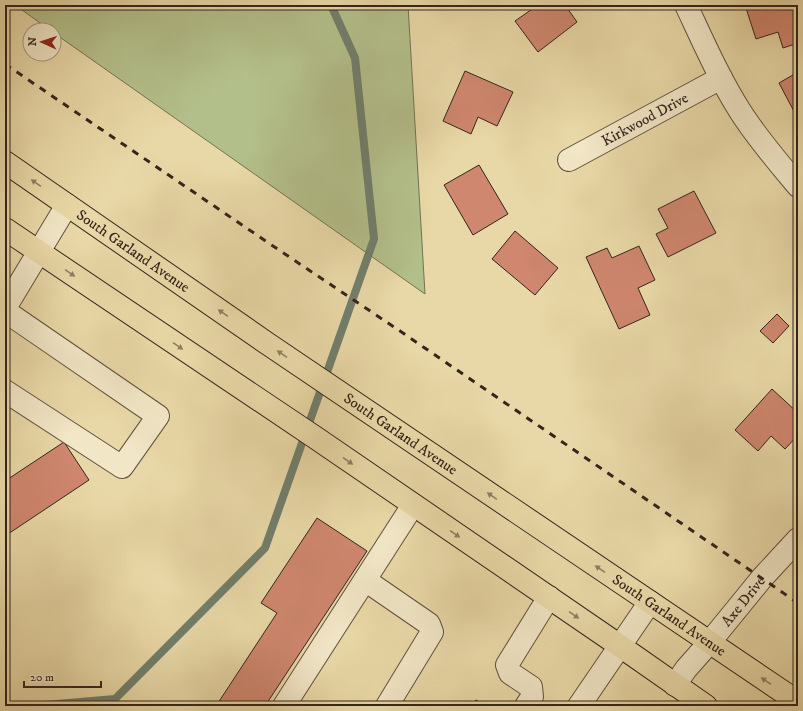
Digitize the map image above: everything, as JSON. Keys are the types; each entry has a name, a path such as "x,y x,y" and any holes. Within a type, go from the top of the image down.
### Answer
{"main road":[{"name":"South Garland Avenue","path":"5,162 335,390 798,702"},
{"path":"5,230 316,438 706,706"}],"street":[{"path":"686,5 721,78 745,117 770,154 798,186"},
{"name":"Kirkwood Drive","path":"570,160 721,78"},
{"path":"5,308 67,205"},
{"path":"5,311 158,416 122,467 5,392"},
{"path":"284,706 413,505"},
{"name":"Axe Drive","path":"675,685 686,669 710,643 762,578 798,538"},
{"path":"365,580 430,624 432,632 387,706"},
{"path":"526,706 532,697 531,687 510,673 507,666 549,597"},
{"path":"579,706 650,602"}],"green space":[{"path":"15,5 408,5 425,294 62,39 62,22 39,22"}],"building":[{"path":"538,5 565,5 577,22 538,52 515,21"},
{"path":"745,5 798,5 798,43 783,48 778,32 756,39"},
{"path":"465,71 513,92 497,126 478,117 471,134 443,121"},
{"path":"798,72 798,119 779,83"},
{"path":"479,165 508,214 473,235 444,185"},
{"path":"694,191 716,233 668,257 656,234 668,228 658,209"},
{"path":"515,231 558,268 535,295 492,259"},
{"path":"639,246 655,280 638,288 650,315 619,329 586,257 607,248 612,258"},
{"path":"777,314 789,326 773,343 760,331"},
{"path":"772,389 798,413 798,435 785,449 771,436 758,451 735,430"},
{"path":"64,442 89,480 5,536 5,481"},
{"path":"317,518 367,551 265,706 216,706 277,613 261,603"},
{"path":"476,700 486,706 472,706"}],"waterway":[{"path":"33,706 115,699 265,548 374,239 355,58 331,5"}],"railway":[{"path":"5,64 798,603"}]}
